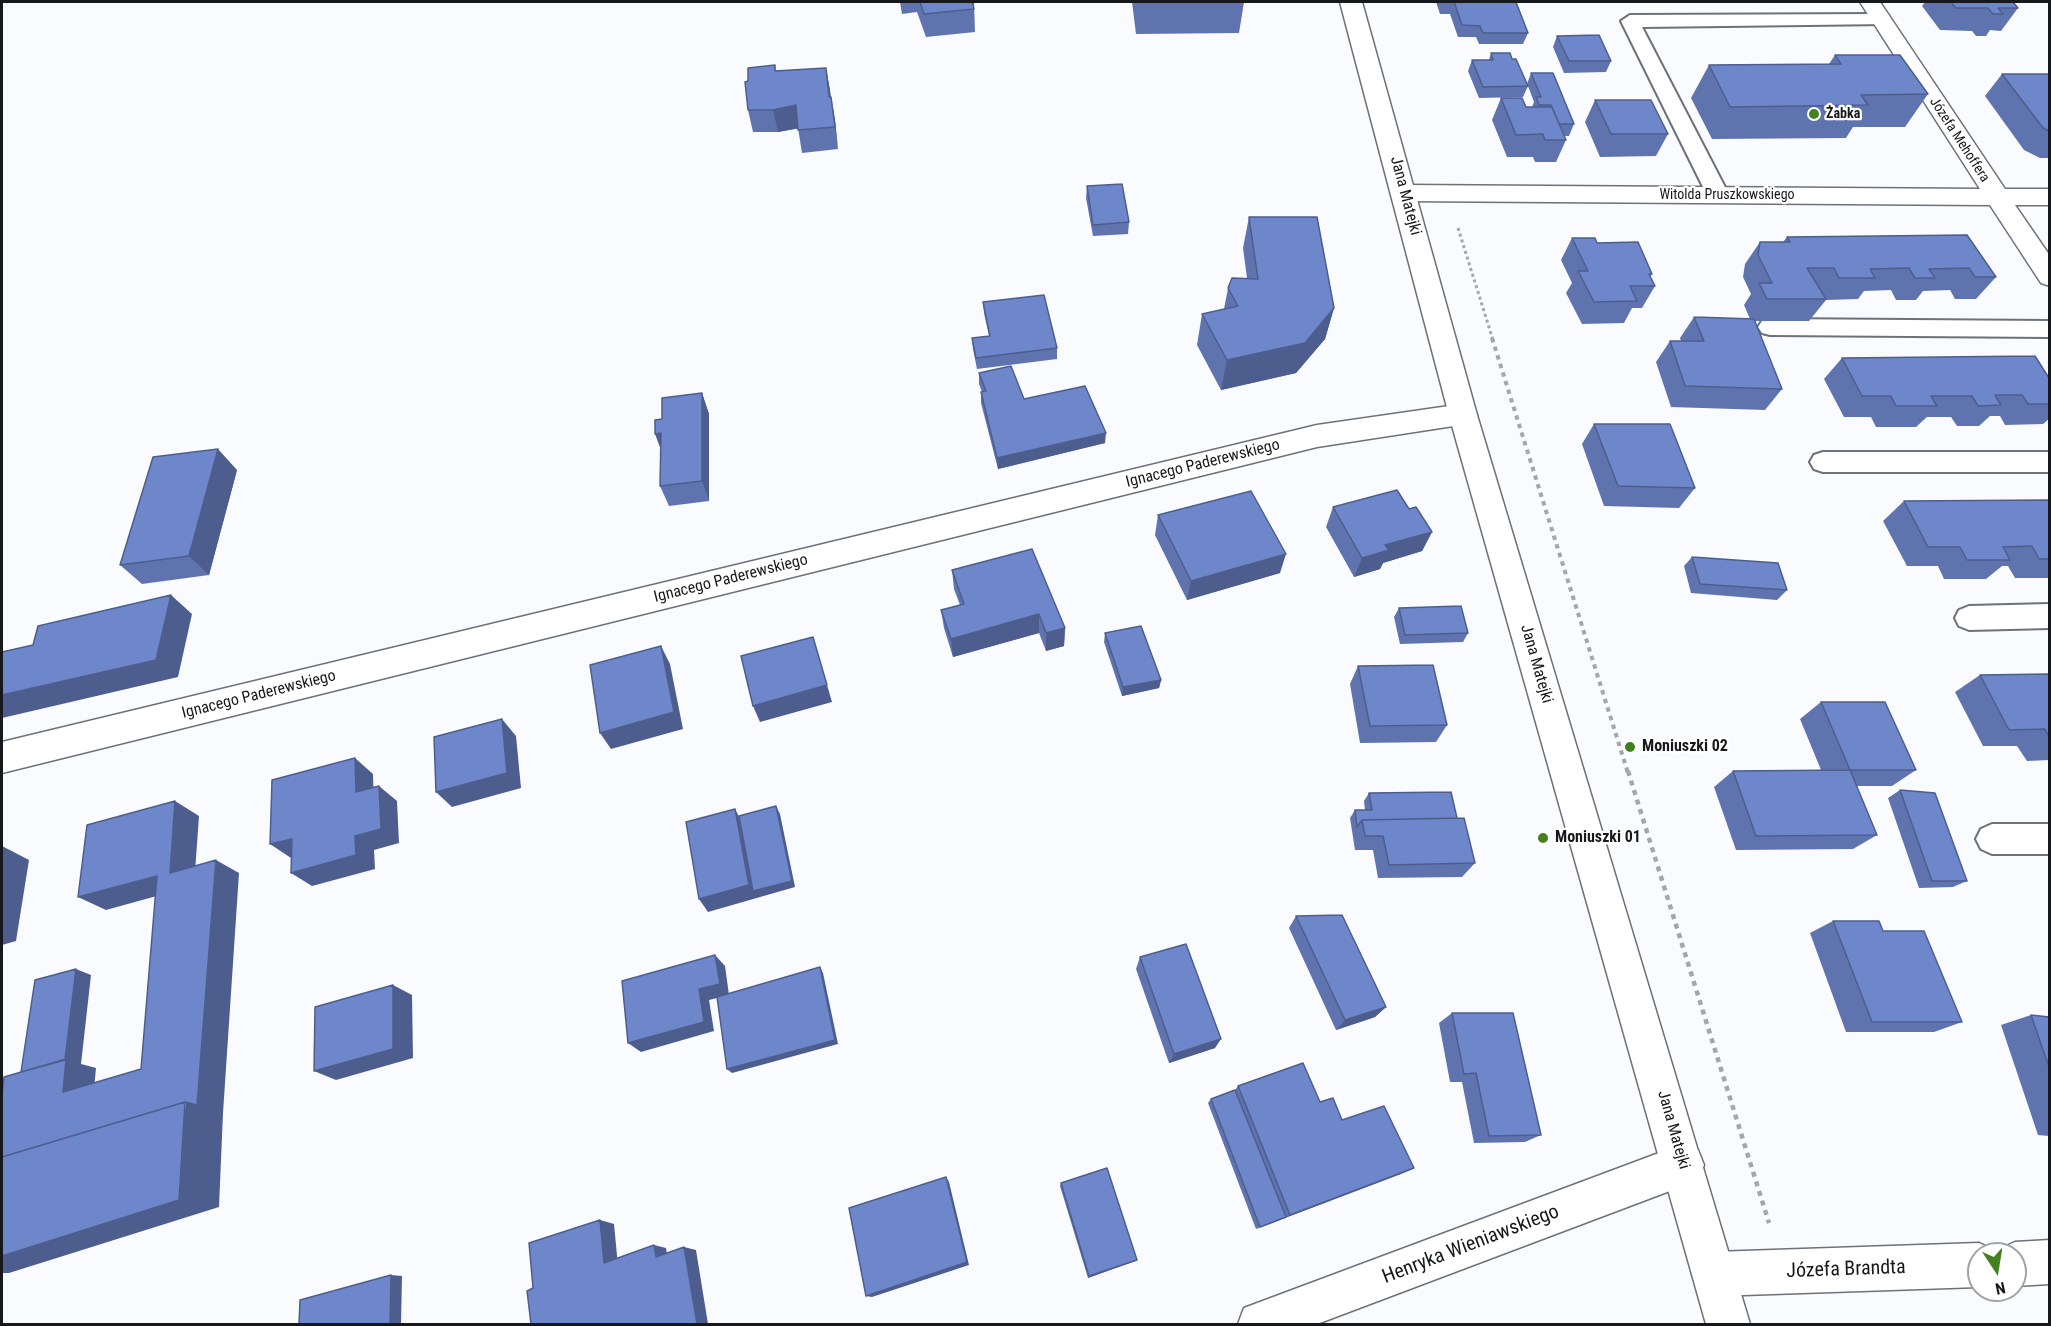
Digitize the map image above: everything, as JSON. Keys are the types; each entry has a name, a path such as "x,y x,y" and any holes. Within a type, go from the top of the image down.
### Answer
{"street":[{"name":"Jana Matejki","path":"1351,2 1463,415 1728,1324"},
{"name":"Józefa Mehoffera","path":"1876,11 2049,277"},
{"name":"Witolda Pruszkowskiego","path":"1404,193 2049,197"},
{"name":"Ignacego Paderewskiego","path":"2,758 1317,436 1463,415"},
{"name":"Henryka Wieniawskiego","path":"1260,1324 1683,1166"},
{"path":"2027,1263 2049,1262"},
{"name":"Józefa Brandta","path":"1714,1274 1967,1265"}],"lane":[{"path":"1718,195 1630,21 1876,11"},
{"path":"1770,327 2049,329"},
{"path":"1823,462 2049,462"},
{"path":"1969,618 2049,616"},
{"path":"1992,839 2049,839"}],"path":[{"path":"1448,193 1784,1272"}],"building":[{"path":"920,2 972,2 974,9 924,14"},
{"path":"1454,2 1516,2 1528,33 1483,33 1480,26 1462,25"},
{"path":"1951,2 2013,2 2018,8 1998,8 2003,14 1993,14 1988,8 1956,8"},
{"path":"1599,35 1611,61 1569,61 1557,36"},
{"path":"1491,53 1510,53 1512,59 1516,59 1528,86 1483,87 1472,60 1493,60"},
{"path":"1835,55 1900,55 1928,94 1861,95 1868,105 1730,107 1709,65 1841,64"},
{"path":"775,65 775,71 826,68 835,127 798,130 796,105 773,110 748,110 745,82 748,81 748,68"},
{"path":"1531,73 1553,73 1574,124 1559,124 1551,105 1539,105 1536,97 1541,97"},
{"path":"2002,74 2049,74 2049,131 2043,128"},
{"path":"1501,98 1522,98 1526,107 1552,107 1566,140 1545,140 1543,134 1516,135"},
{"path":"1595,100 1651,100 1668,134 1611,134"},
{"path":"1122,184 1129,222 1093,225 1087,186"},
{"path":"1249,217 1317,217 1334,308 1305,343 1227,360 1202,314 1238,306 1228,288 1232,278 1258,279"},
{"path":"1967,235 1996,277 1975,277 1969,268 1929,269 1935,278 1915,278 1909,268 1870,269 1875,278 1839,278 1834,268 1807,268 1826,299 1767,299 1759,283 1772,283 1758,255 1760,242 1790,242 1787,237"},
{"path":"1572,238 1595,238 1597,243 1638,242 1655,286 1630,286 1637,301 1594,302 1578,271 1588,271"},
{"path":"1044,295 1057,348 976,358 972,338 990,336 983,302"},
{"path":"1694,317 1754,319 1782,389 1685,386 1670,341 1704,341"},
{"path":"2035,356 2049,378 2049,404 2028,404 2022,395 1995,395 2001,405 1978,406 1972,396 1931,396 1937,406 1896,406 1891,396 1862,396 1842,358"},
{"path":"1011,366 1024,399 1085,386 1106,433 997,458 981,392 986,391 979,373"},
{"path":"702,393 702,481 660,486 661,433 655,434 655,420 662,419 662,398"},
{"path":"1594,424 1670,424 1695,488 1618,486"},
{"path":"218,449 189,556 120,565 153,457"},
{"path":"1397,490 1409,509 1416,507 1432,532 1385,545 1389,550 1362,558 1333,507"},
{"path":"1251,491 1286,554 1191,581 1158,515"},
{"path":"2049,500 2049,559 2039,559 2032,546 2003,547 2010,560 1967,560 1960,547 1928,547 1904,501"},
{"path":"1032,549 1065,628 1046,633 1039,614 951,639 941,610 964,604 952,570"},
{"path":"1692,557 1778,563 1787,590 1700,584"},
{"path":"171,595 156,660 2,695 2,652 33,645 38,626"},
{"path":"1461,606 1468,633 1405,635 1399,608"},
{"path":"1141,626 1161,680 1123,687 1105,633"},
{"path":"813,637 827,685 753,706 741,656"},
{"path":"661,646 674,712 600,733 590,665"},
{"path":"1433,665 1447,725 1370,726 1358,666"},
{"path":"2049,674 2049,737 2045,729 2009,730 1980,675"},
{"path":"1821,702 1885,702 1916,770 1850,770"},
{"path":"502,719 507,773 436,792 434,737"},
{"path":"355,758 356,792 379,786 381,829 355,836 356,855 291,873 292,839 270,844 272,780"},
{"path":"1850,770 1877,835 1756,836 1733,771"},
{"path":"1900,790 1935,793 1967,881 1932,881"},
{"path":"1451,792 1457,818 1362,820 1357,827 1355,810 1372,810 1369,793"},
{"path":"175,801 170,873 216,860 197,1105 185,1102 2,1157 4,1077 66,1059 63,1092 141,1069 157,876 78,897 87,825"},
{"path":"776,806 792,881 753,891 739,816"},
{"path":"735,809 749,885 699,899 686,822"},
{"path":"1464,818 1475,863 1389,865 1383,836 1365,836 1362,820"},
{"path":"1342,915 1386,1007 1345,1020 1296,916"},
{"path":"1833,921 1879,921 1883,931 1924,931 1962,1022 1872,1022"},
{"path":"1186,944 1221,1039 1174,1054 1140,957"},
{"path":"715,955 720,984 699,989 704,1022 628,1043 622,981"},
{"path":"820,967 835,1040 727,1069 717,997"},
{"path":"76,969 65,1060 21,1072 35,980"},
{"path":"393,985 393,1049 314,1071 315,1007"},
{"path":"1452,1013 1513,1013 1541,1135 1489,1136 1476,1073 1464,1074"},
{"path":"2031,1015 2049,1017 2049,1067"},
{"path":"1303,1063 1320,1102 1333,1098 1342,1120 1384,1106 1414,1168 1290,1215 1238,1086"},
{"path":"1235,1090 1286,1217 1260,1227 1211,1099"},
{"path":"185,1102 179,1200 2,1256 2,1157"},
{"path":"1107,1168 1137,1260 1089,1276 1061,1183"},
{"path":"946,1177 967,1262 866,1296 849,1208"},
{"path":"600,1220 604,1263 654,1245 656,1257 684,1247 697,1324 531,1324 527,1291 533,1288 529,1243"},
{"path":"391,1275 390,1324 299,1324 300,1300"}],"place":[{"name":"Żabka","path":"1814,114"},
{"name":"Moniuszki 02","path":"1630,747"},
{"name":"Moniuszki 01","path":"1543,838"}]}
